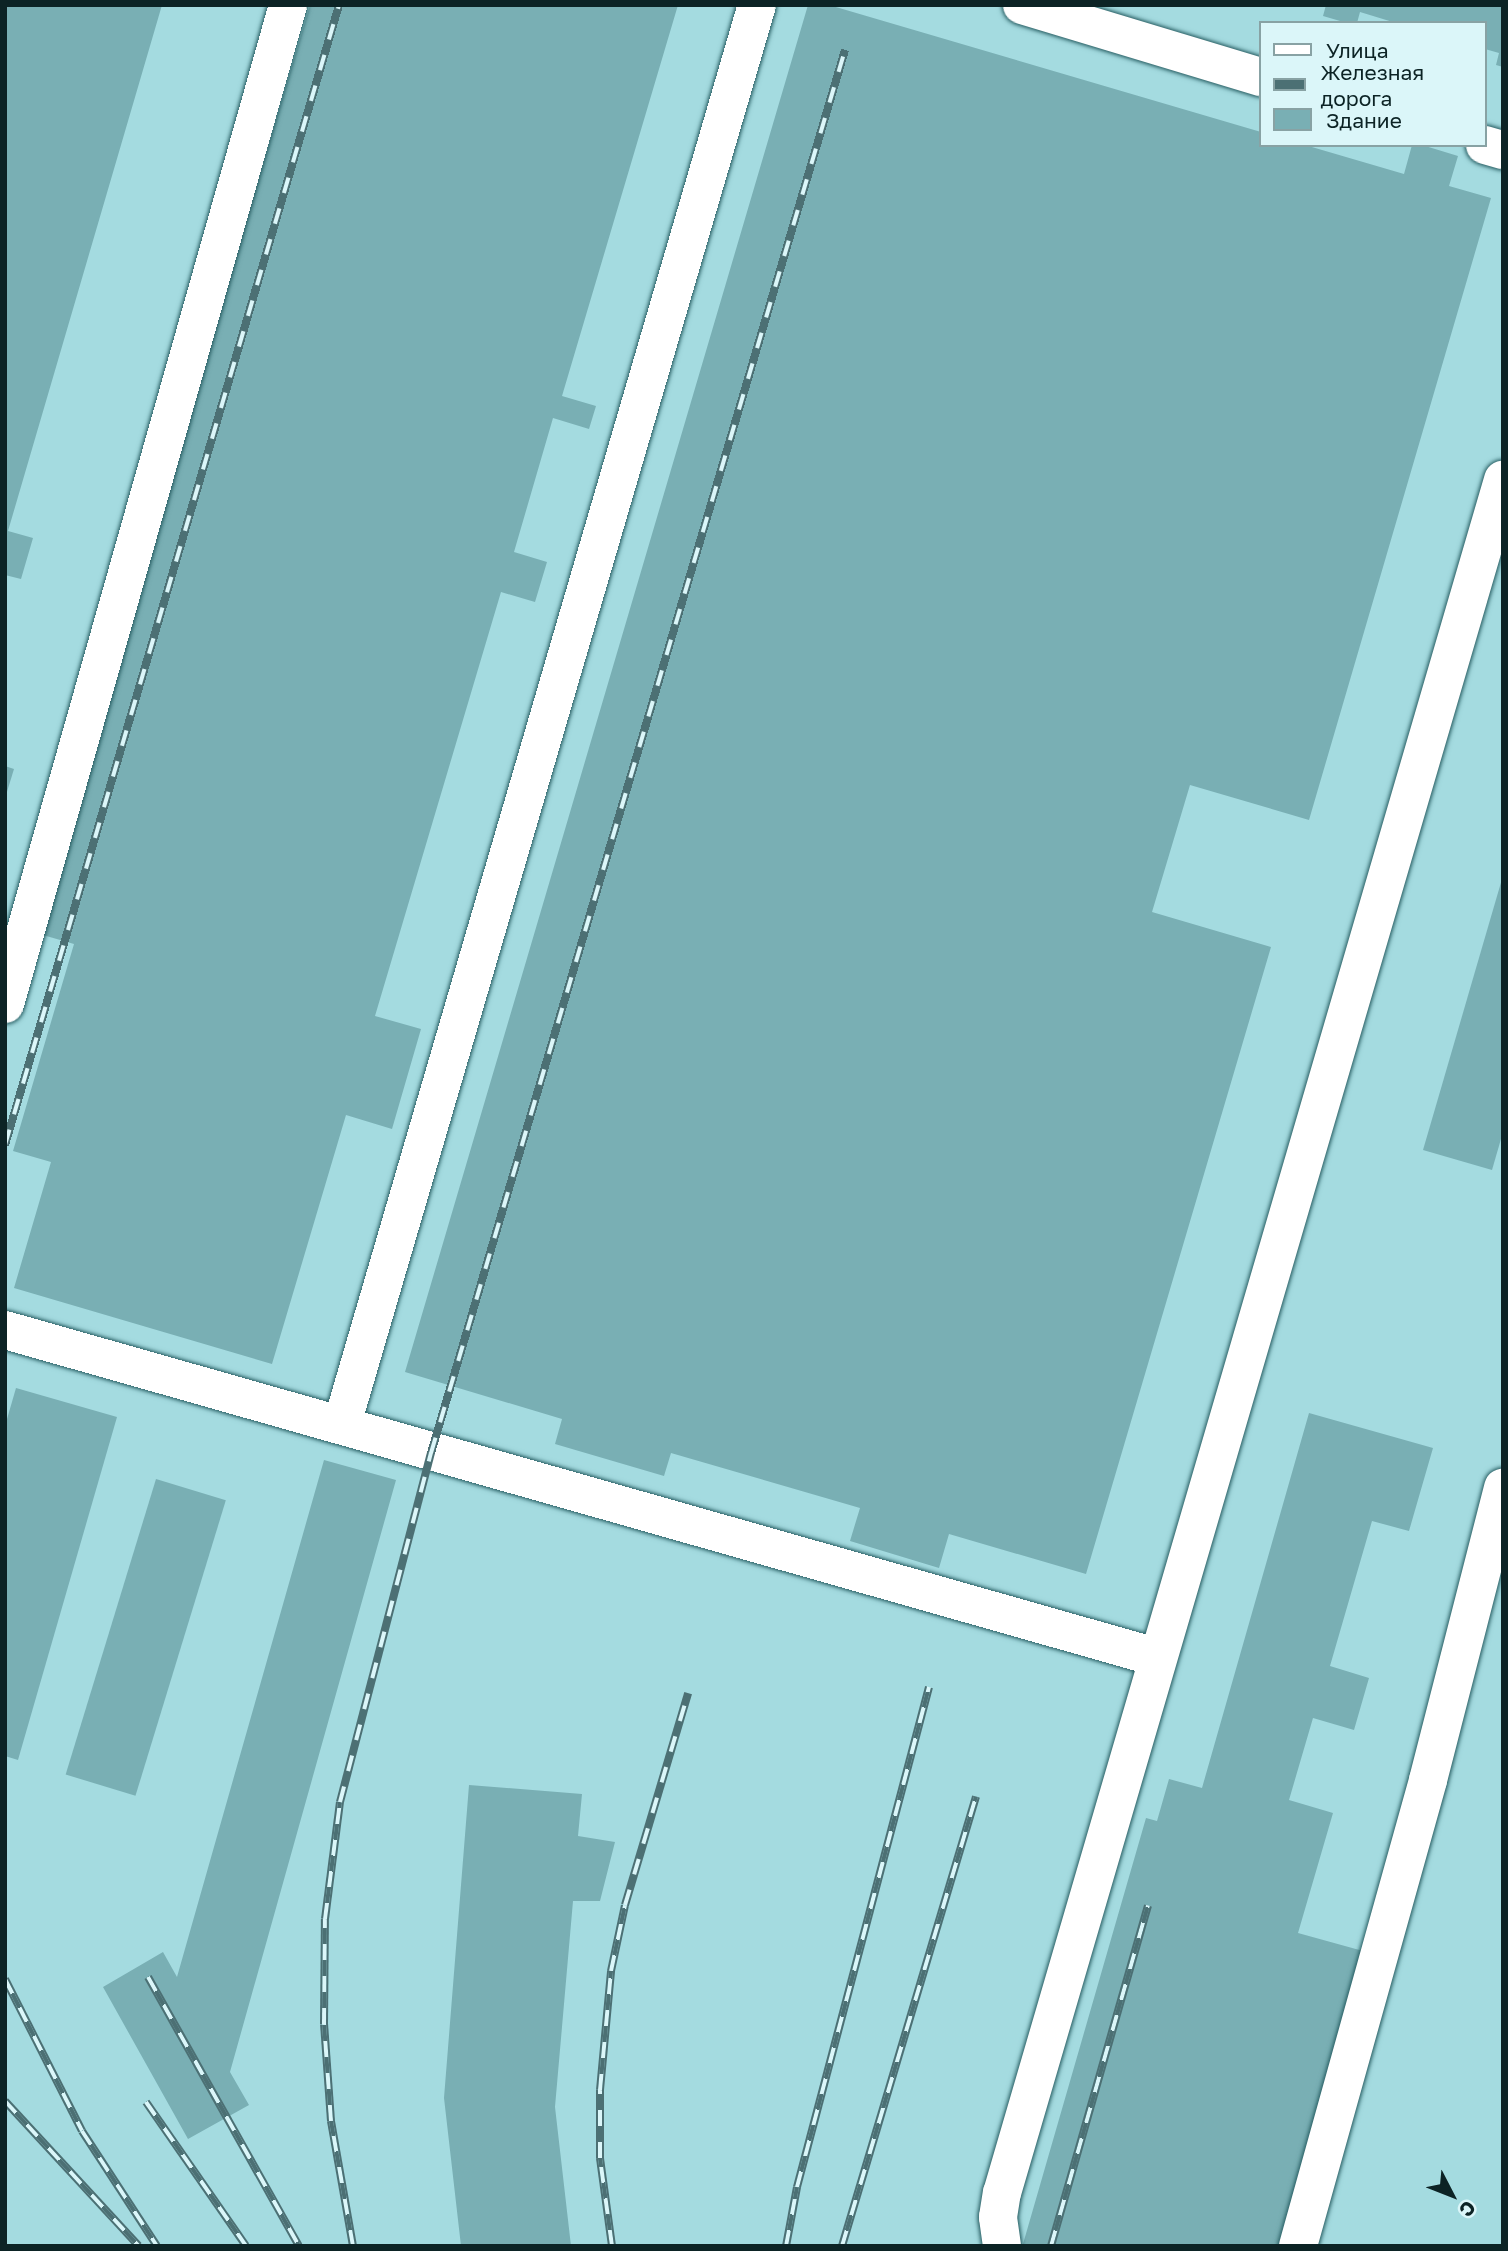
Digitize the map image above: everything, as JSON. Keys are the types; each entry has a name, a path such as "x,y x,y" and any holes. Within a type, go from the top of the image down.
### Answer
{"lane":[{"path":"5,1004 288,5"},
{"path":"342,1424 757,5"},
{"path":"1022,5 1260,78"},
{"path":"1002,2246 998,2217 1002,2193 1156,1657 1503,480"},
{"path":"5,1330 1156,1657"},
{"path":"1298,2246 1428,1780 1503,1487"}],"building":[{"path":"5,5 162,5 8,531 33,538 21,579 5,575"},
{"path":"310,5 678,5 562,396 596,406 589,429 553,418 514,552 547,562 535,602 501,592 375,1016 421,1029 392,1129 346,1115 272,1364 14,1288 51,1162 13,1151 74,944 36,933"},
{"path":"808,5 829,5 1260,132 1260,147 1312,147 1404,174 1411,147 1429,147 1458,156 1449,186 1491,198 1309,820 1190,785 1152,912 1271,947 1086,1574 949,1534 939,1568 850,1541 860,1508 671,1453 664,1476 555,1444 562,1419 405,1372"},
{"path":"1326,5 1503,5 1503,67 1496,65 1499,53 1487,50 1487,21 1389,21 1360,12 1358,21 1340,21 1323,16"},
{"path":"5,766 14,769 6,795 5,795"},
{"path":"1502,879 1503,1132 1492,1170 1423,1150"},
{"path":"16,1388 117,1417 18,1760 5,1756 5,1426"},
{"path":"1309,1413 1433,1448 1409,1531 1372,1521 1330,1666 1369,1678 1354,1730 1313,1718 1289,1800 1333,1813 1298,1933 1363,1951 1278,2246 1023,2244 1146,1818 1157,1821 1169,1779 1202,1788"},
{"path":"324,1460 396,1480 230,2072 249,2105 188,2139 103,1987 163,1952 177,1977"},
{"path":"156,1479 226,1500 135,1796 66,1774"},
{"path":"469,1785 582,1794 578,1836 615,1842 600,1901 573,1901 555,2107 571,2246 461,2246 444,2098"}],"railway":[{"path":"5,1145 339,5"},
{"path":"353,2246 331,2121 324,2024 325,1919 340,1802 431,1453 845,50"},
{"path":"786,2246 797,2187 929,1687"},
{"path":"612,2246 600,2158 600,2090 611,1971 625,1905 688,1693"},
{"path":"842,2246 976,1797"},
{"path":"1051,2246 1148,1906"},
{"path":"148,1977 299,2246"},
{"path":"5,1979 82,2131 157,2246"},
{"path":"5,2101 139,2246"},
{"path":"146,2102 246,2246"}]}
